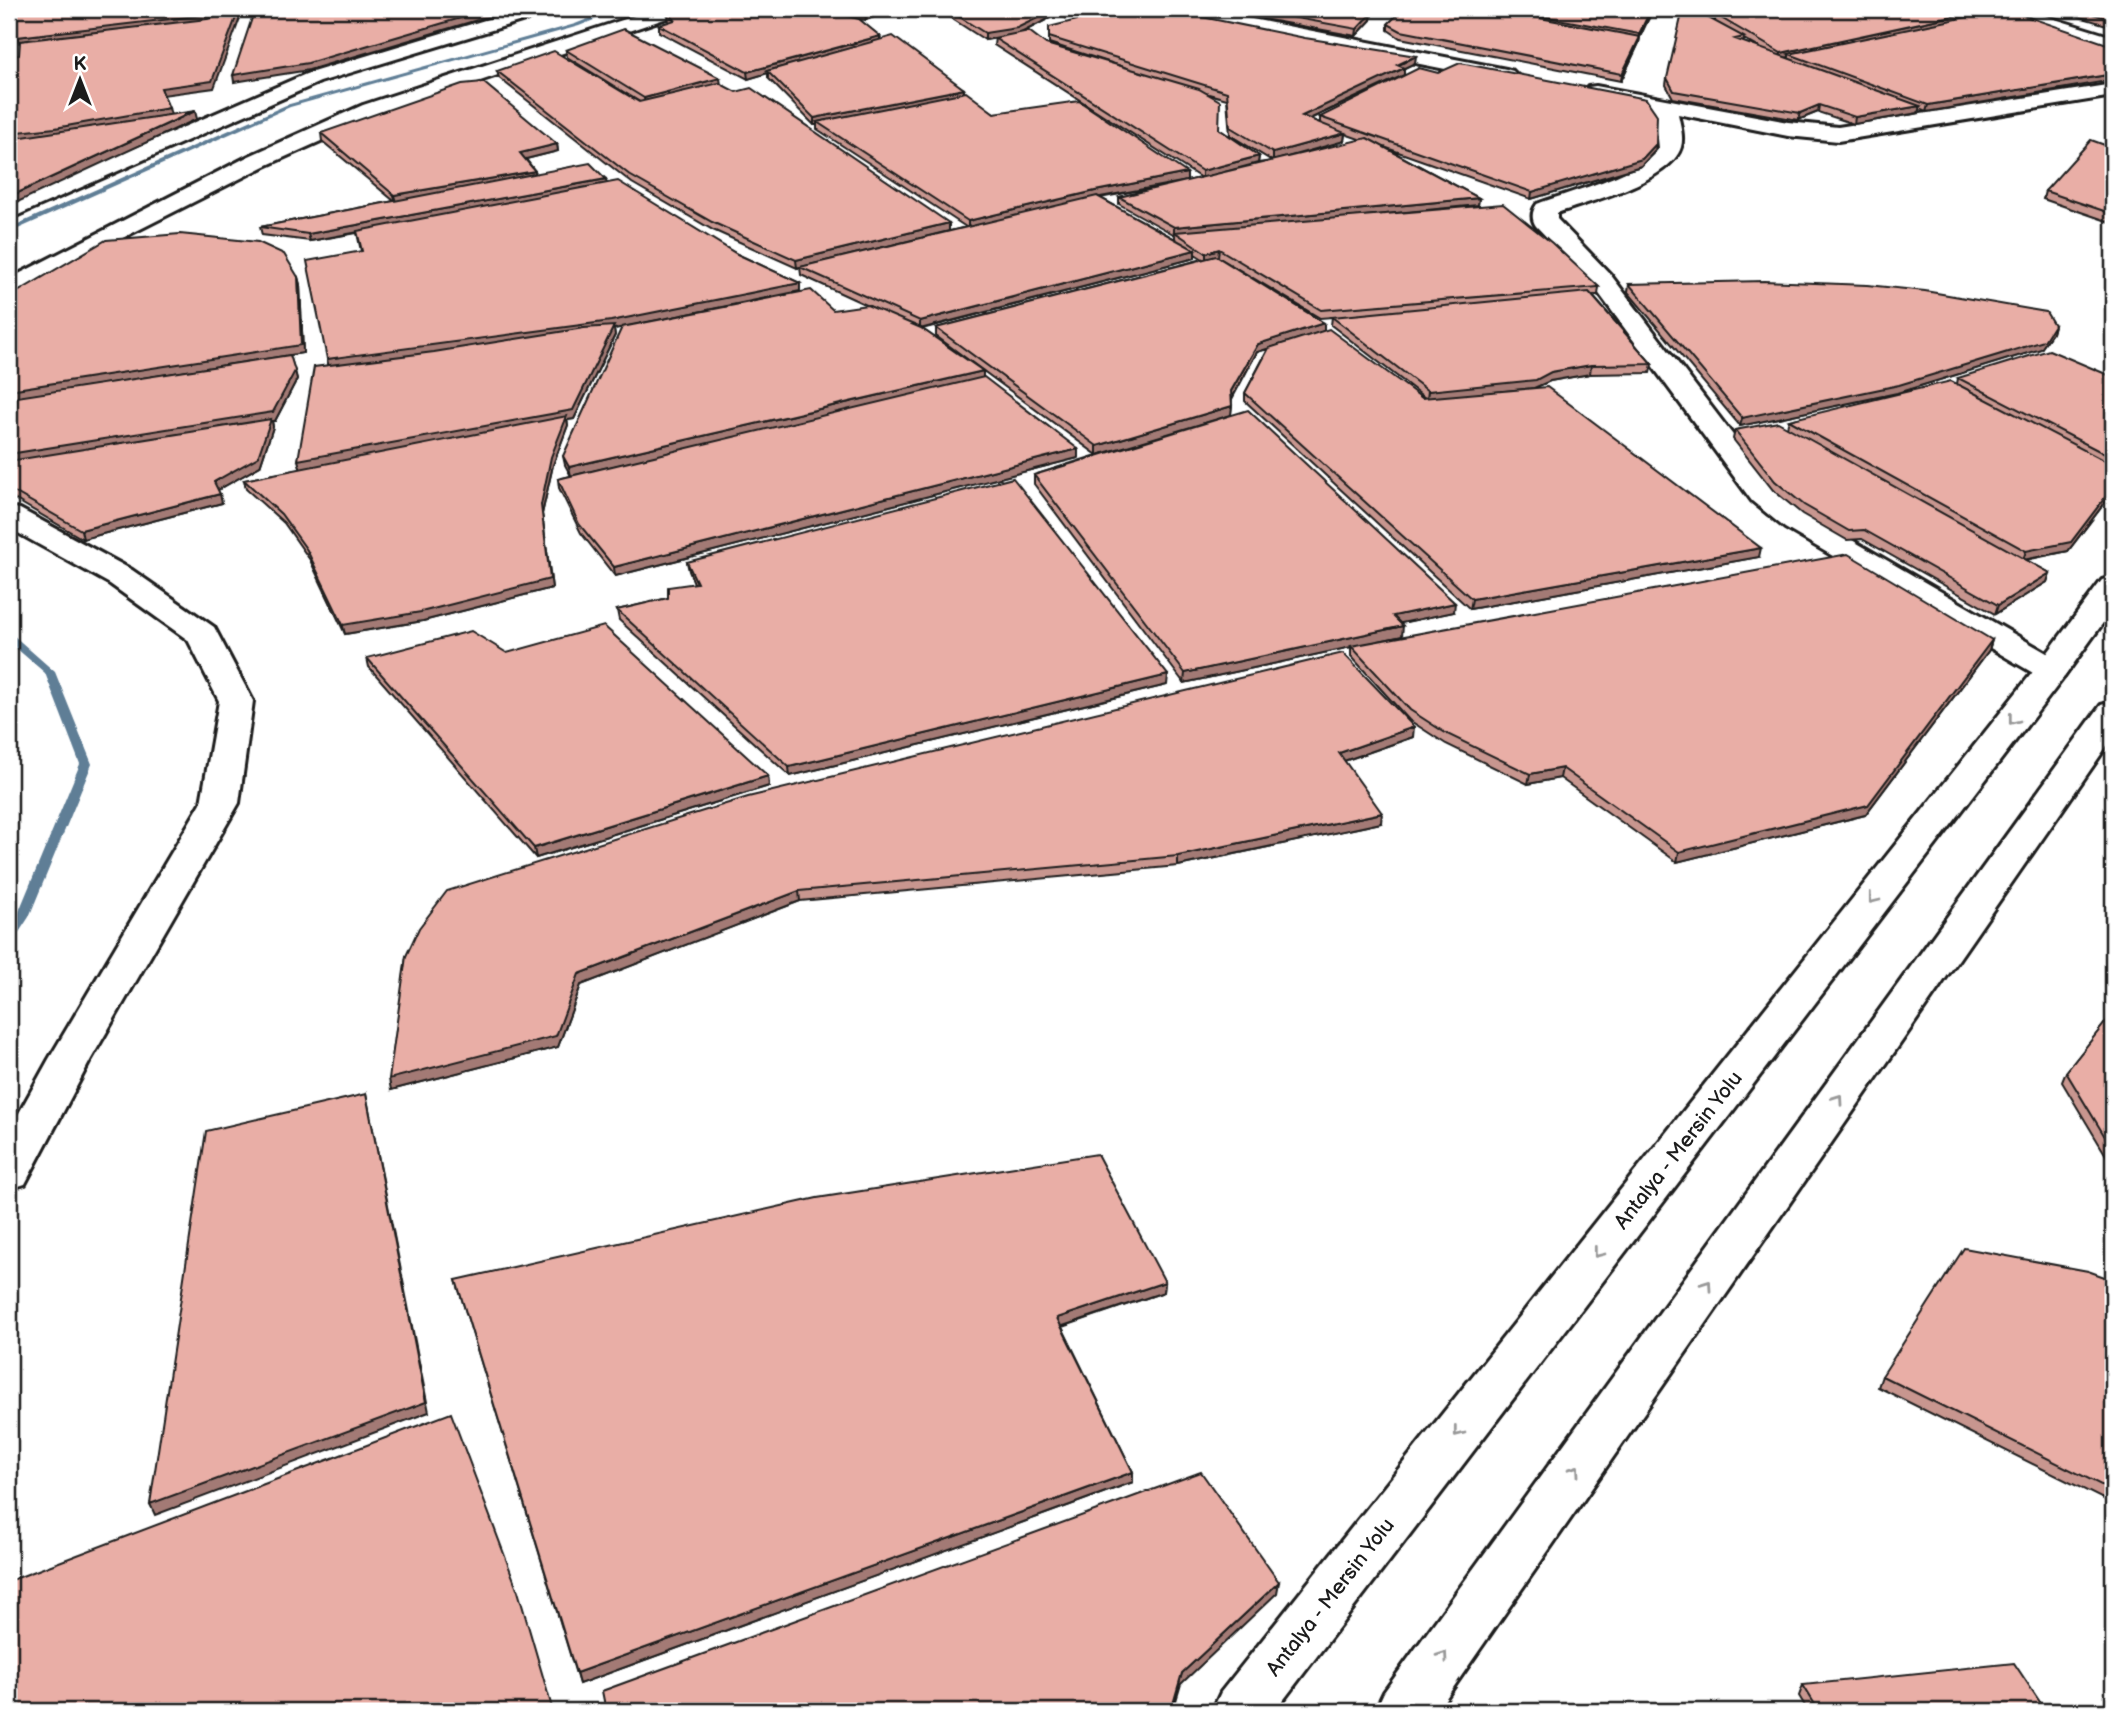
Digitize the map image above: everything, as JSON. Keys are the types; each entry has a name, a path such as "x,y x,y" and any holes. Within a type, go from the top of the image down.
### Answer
{"main road":[{"path":"9,212 313,78 541,9"},
{"path":"9,289 60,260 257,162 371,110 675,9"},
{"path":"1172,9 1531,80"},
{"path":"2002,9 2113,43"},
{"path":"1571,87 1788,129 1839,134 2113,90"},
{"path":"1665,105 1671,146 1665,161 1643,173 1545,209 1545,221 1601,279 1763,495 1796,521 2052,670"},
{"path":"9,516 121,578 202,634 236,701 220,803 70,1059 9,1172"},
{"name":"Antalya - Mersin Yolu","path":"1241,1711 2052,670 2113,587"},
{"path":"1404,1711 2113,712"}],"building":[{"path":"14,9 237,9 17,37 9,19 9,14"},
{"path":"255,9 491,9 308,63 233,75"},
{"path":"687,9 820,9 859,19 880,36 747,72 659,25 675,20 668,15"},
{"path":"843,9 878,9 865,14"},
{"path":"947,9 1043,9 1050,12 1017,28 985,33"},
{"path":"1135,9 1163,9 1305,38 1416,56 1397,65 1404,68 1302,116 1345,133 1273,153 1230,127 1227,92 1049,37 1049,27 1113,11 1124,13"},
{"path":"1247,9 1372,9 1372,13 1357,29"},
{"path":"1403,9 1493,9 1640,37 1622,74 1401,31 1388,24"},
{"path":"1504,9 1651,9 1639,34"},
{"path":"1683,9 1692,9 1744,37 1735,39 1920,106 1855,117 1819,105 1800,113 1674,91 1667,78"},
{"path":"1745,9 1985,9 1781,53 1716,15"},
{"path":"2005,9 2113,46 2113,74 1928,105 1789,54"},
{"path":"2076,9 2113,9 2113,20"},
{"path":"238,12 212,81 161,88 169,108 55,128 9,133 9,57 19,55 20,41 207,19"},
{"path":"624,29 720,78 644,98 566,50"},
{"path":"1029,31 1046,44 1199,89 1220,101 1219,129 1259,156 1202,171 994,38"},
{"path":"893,36 964,89 814,118 767,71"},
{"path":"554,51 639,102 719,83 736,92 751,88 949,223 796,260 712,222 631,176 497,71"},
{"path":"1460,63 1646,99 1657,115 1656,144 1642,159 1532,192 1320,117 1419,68 1438,73"},
{"path":"483,82 557,144 520,153 535,171 394,195 321,133 462,84"},
{"path":"966,92 994,113 1079,101 1187,173 1095,191 968,221 817,122"},
{"path":"195,111 9,197 9,139"},
{"path":"1367,138 1479,198 1174,227 1119,197"},
{"path":"2091,140 2113,148 2113,214 2045,191"},
{"path":"590,163 606,179 308,234 260,227"},
{"path":"618,181 737,254 800,283 611,321 327,359 307,261 362,251 357,231"},
{"path":"1097,196 1195,250 920,321 800,267"},
{"path":"1503,204 1552,243 1599,287 1321,310 1219,249 1206,253 1175,232"},
{"path":"180,234 258,242 284,254 298,277 301,345 9,390 9,297 106,240"},
{"path":"1216,256 1324,323 1258,344 1231,391 1232,406 1097,446 936,328"},
{"path":"1764,281 1867,285 1925,291 2046,312 2054,325 2044,341 1899,385 1742,418 1629,284"},
{"path":"811,290 833,310 867,305 921,328 983,371 569,467 563,456 622,327"},
{"path":"1589,292 1652,364 1591,365 1551,372 1536,380 1428,391 1332,317"},
{"path":"614,326 573,410 298,460 314,367"},
{"path":"1329,329 1422,398 1547,387 1761,548 1472,599 1245,393 1269,348"},
{"path":"2049,350 2113,377 2113,458 1958,378"},
{"path":"290,355 295,371 273,412 9,454 9,423 16,422 17,397"},
{"path":"984,377 1078,449 614,567 579,524 558,479"},
{"path":"1951,381 2113,465 2113,487 2071,542 2026,551 1789,420"},
{"path":"1248,410 1455,603 1393,616 1403,626 1185,673 1034,475"},
{"path":"567,416 551,457 541,505 550,579 421,612 343,625 307,550 281,514 244,480"},
{"path":"271,419 258,457 214,482 220,494 81,530 9,489 9,461"},
{"path":"1778,422 2050,573 1998,605 1864,530 1849,531 1804,505 1775,481 1735,430"},
{"path":"1013,478 1168,675 789,767 617,610 668,598 668,587 697,583 687,562"},
{"path":"1848,554 1992,640 1868,805 1679,852 1562,768 1530,774 1447,734 1410,710 1351,646"},
{"path":"604,626 768,776 534,848 367,658 471,631 507,653"},
{"path":"1343,653 1414,727 1339,753 1382,813 1178,856 799,891 579,974 556,1036 389,1079 406,956 419,928 447,891 748,797"},
{"path":"2113,1013 2113,1150 2066,1072"},
{"path":"366,1094 426,1402 150,1504 206,1131"},
{"path":"1097,1154 1165,1282 1057,1318 1133,1472 576,1673 456,1280 817,1198"},
{"path":"1964,1248 2088,1271 2113,1280 2113,1491 1882,1376"},
{"path":"451,1413 518,1591 553,1711 9,1711 9,1581"},
{"path":"1201,1472 1279,1582 1182,1673 1171,1711 606,1711 602,1691"},
{"path":"2014,1663 2046,1711 1819,1711 1803,1685"}],"waterway":[{"path":"9,231 288,106 577,25 618,9"},
{"path":"9,637 50,672 86,764 23,917 9,937"}]}
